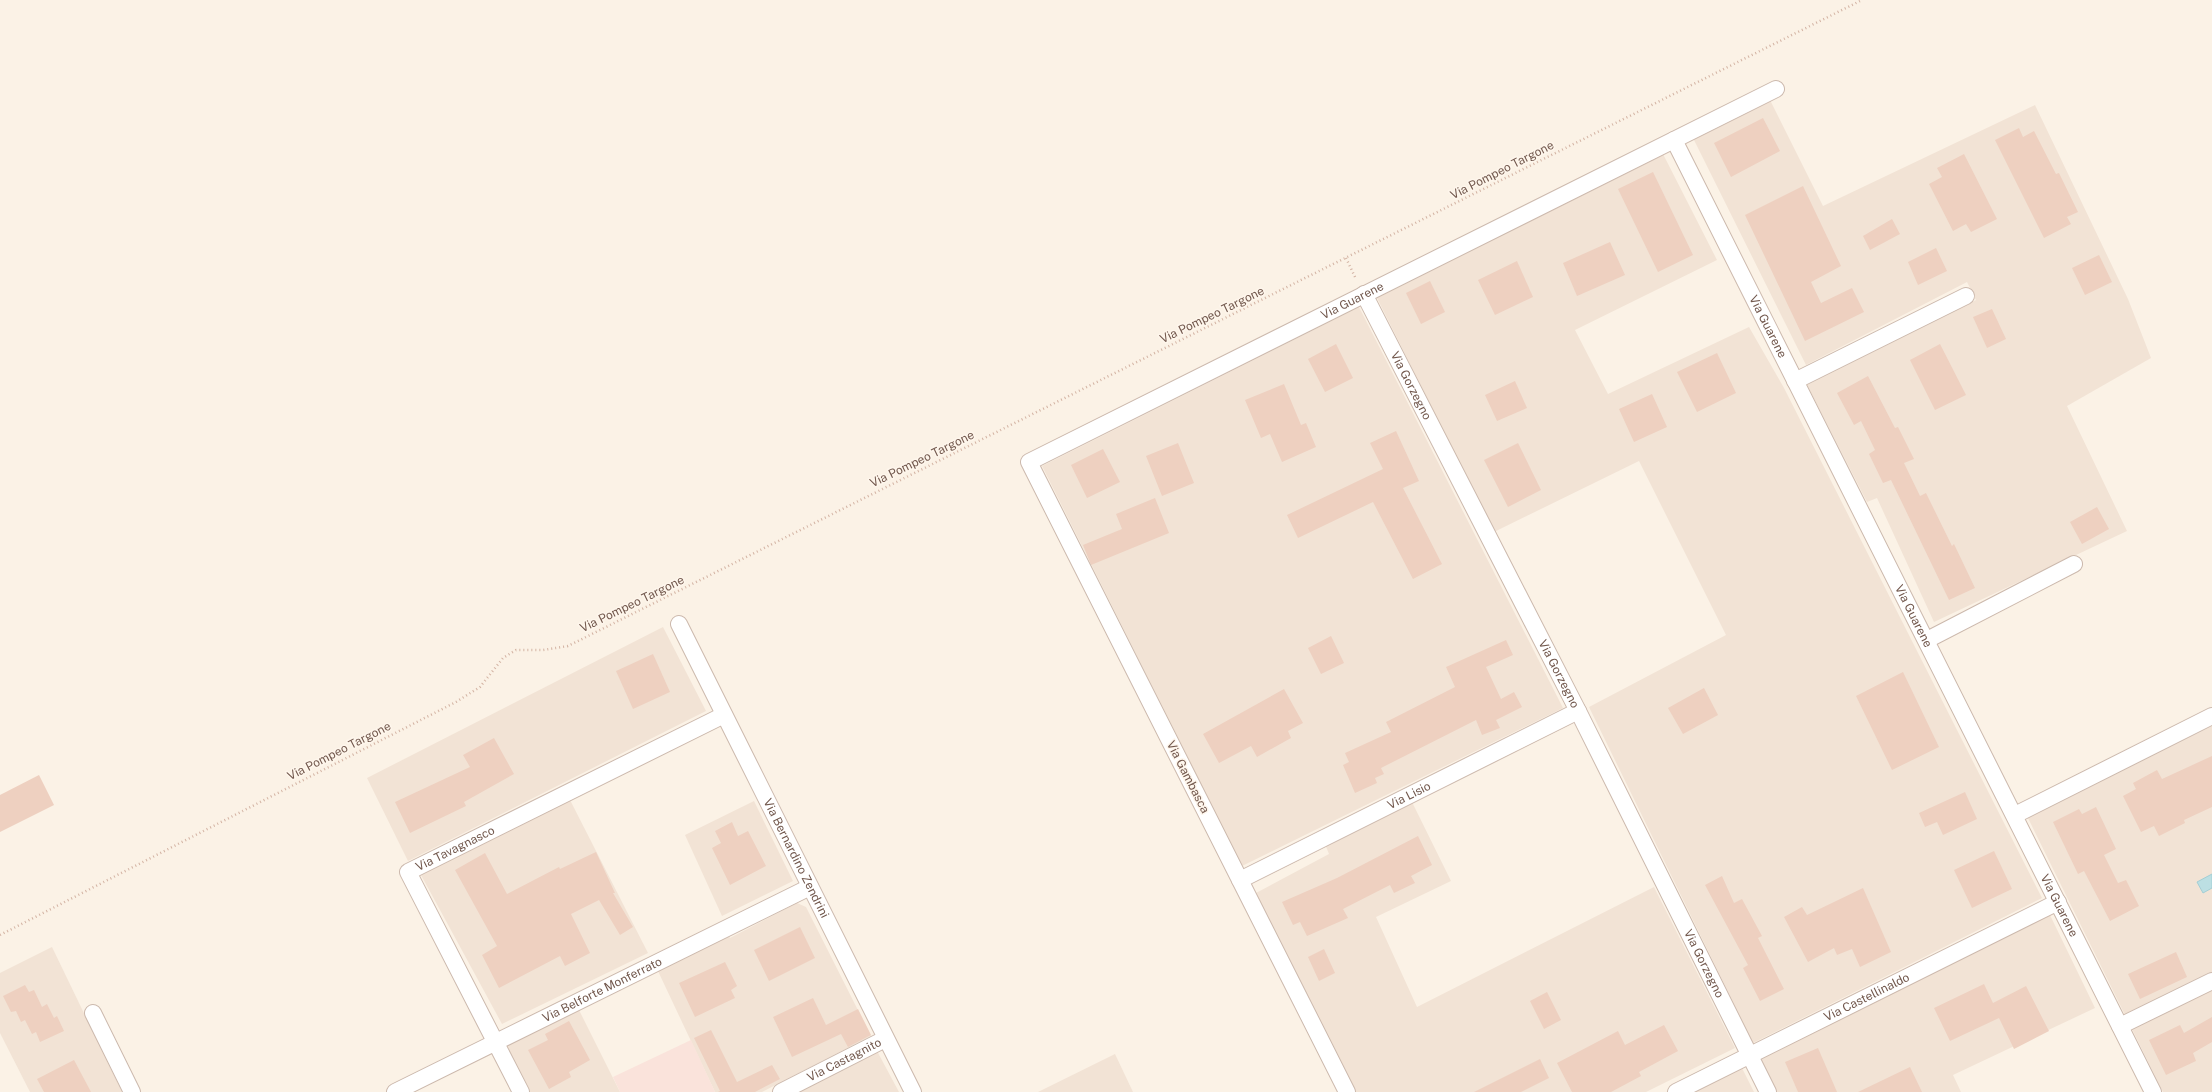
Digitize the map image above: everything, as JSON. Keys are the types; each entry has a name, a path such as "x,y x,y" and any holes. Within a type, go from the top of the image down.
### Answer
{"street":[{"name":"Via Guarene","path":"1029,462 1776,89"},
{"name":"Via Guarene","path":"1674,140 2015,815 2153,1092"},
{"name":"Via Gorzegno","path":"1364,294 1578,711 1768,1092"},
{"path":"1795,381 1966,296"},
{"name":"Via Gambasca","path":"1029,462 1347,1092"},
{"path":"1926,640 2074,564"},
{"name":"Via Bernardino Zendrini","path":"679,624 913,1092"},
{"name":"Via Lisio","path":"1240,880 1578,711"},
{"name":"Via Tavagnasco","path":"521,1092 408,872 724,714"},
{"path":"2015,815 2212,716"},
{"name":"Via Belforte Monferrato","path":"395,1092 810,887"},
{"name":"Via Castellinaldo","path":"1676,1092 2058,902"},
{"path":"2120,1026 2212,981"},
{"path":"93,1013 132,1092"},
{"name":"Via Castagnito","path":"781,1092 886,1038"}],"path":[{"name":"Via Pompeo Targone","path":"0,935 456,702 480,687 502,658 516,650 542,650 568,646 1862,0"},
{"path":"1346,258 1364,294"}],"shaded area":[{"path":"1770,100 1823,206 2035,105 2128,299 2151,358 2067,406 2127,531 1934,622 1877,498 1867,502 1807,385 1976,300 1967,282 1806,365 1693,138"},
{"path":"1663,154 1717,260 1575,330 1608,394 1749,327 1784,388 2042,898 1753,1043 1589,707 1726,635 1639,461 1494,532 1377,298"},
{"path":"1359,307 1563,708 1242,866 1042,466"},
{"path":"663,627 706,711 408,861 367,778"},
{"path":"2212,726 2212,1092 2163,1092 2027,816"},
{"path":"569,798 648,953 502,1024 421,875"},
{"path":"1411,800 1451,881 1376,917 1417,1007 1654,887 1735,1048 1646,1092 1356,1092 1256,893 1329,854 1325,844"},
{"path":"754,801 793,881 722,916 685,835"},
{"path":"797,903 806,907 871,1036 762,1092 715,1092 657,969 728,934 730,938"},
{"path":"2050,915 2095,1008 1953,1075 1961,1092 1776,1092 1760,1059"},
{"path":"52,947 122,1092 30,1092 0,1033 0,973"},
{"path":"578,1008 620,1092 530,1092 505,1044"},
{"path":"691,1040 715,1092 620,1092 613,1077"},
{"path":"877,1051 899,1092 797,1092"},
{"path":"1115,1054 1133,1092 1038,1092"},
{"path":"1742,1068 1754,1092 1694,1092"}],"water":[{"path":"2212,874 2212,888 2203,893 2197,882"}],"building":[{"path":"1763,118 1780,151 1731,177 1714,143"},
{"path":"2019,128 2023,137 2034,131 2056,174 2059,173 2078,212 2067,217 2071,224 2044,238 1995,140"},
{"path":"1964,154 1997,219 1971,232 1966,224 1953,231 1929,184 1942,177 1937,168"},
{"path":"1653,172 1693,255 1658,272 1618,189"},
{"path":"1803,186 1841,266 1811,282 1821,303 1852,288 1864,312 1805,341 1745,215"},
{"path":"1892,219 1900,234 1870,250 1863,236"},
{"path":"1610,242 1625,275 1577,296 1563,263"},
{"path":"1936,248 1947,271 1918,285 1908,262"},
{"path":"2099,255 2112,282 2085,295 2072,268"},
{"path":"1517,261 1533,297 1495,315 1478,280"},
{"path":"1430,281 1445,312 1421,324 1406,293"},
{"path":"1992,309 2006,339 1987,348 1973,317"},
{"path":"1336,344 1353,378 1325,392 1308,359"},
{"path":"1940,344 1966,395 1935,410 1910,360"},
{"path":"1717,353 1736,393 1697,412 1677,372"},
{"path":"1868,376 1895,428 1898,427 1914,459 1904,463 1920,496 1926,493 1952,546 1954,544 1975,588 1949,600 1891,480 1883,483 1869,454 1875,450 1861,421 1854,425 1837,393"},
{"path":"1515,381 1527,408 1497,421 1485,395"},
{"path":"1284,384 1301,425 1306,423 1316,447 1282,462 1270,434 1261,438 1245,400"},
{"path":"1652,394 1667,427 1634,442 1619,409"},
{"path":"1396,431 1419,481 1403,488 1442,564 1413,579 1373,502 1298,538 1287,515 1383,469 1370,443"},
{"path":"1178,443 1194,483 1162,496 1146,456"},
{"path":"1518,443 1541,490 1508,507 1484,460"},
{"path":"1103,449 1120,482 1087,498 1071,465"},
{"path":"1155,498 1169,533 1091,565 1083,545 1122,529 1116,514"},
{"path":"2097,507 2109,529 2082,544 2070,522"},
{"path":"1331,636 1344,663 1321,674 1308,648"},
{"path":"1506,640 1513,655 1486,667 1501,699 1514,692 1522,707 1496,720 1500,728 1482,735 1476,720 1381,768 1384,774 1375,778 1377,783 1355,793 1343,765 1349,762 1345,753 1391,732 1386,722 1455,687 1446,667"},
{"path":"653,654 670,692 633,709 616,671"},
{"path":"1903,672 1939,747 1892,770 1856,696"},
{"path":"1704,688 1718,715 1683,734 1668,708"},
{"path":"1284,689 1303,723 1288,731 1291,738 1257,757 1251,746 1219,763 1203,734"},
{"path":"494,738 514,774 464,802 466,806 410,833 395,802 470,767 463,755"},
{"path":"2212,756 2212,807 2184,820 2185,823 2159,836 2154,826 2141,832 2123,796 2136,789 2133,783 2157,770 2162,779"},
{"path":"39,775 54,805 0,832 0,795"},
{"path":"1965,792 1977,819 1943,835 1937,822 1925,827 1919,813"},
{"path":"2096,807 2116,849 2104,855 2118,883 2126,880 2139,906 2110,921 2084,871 2078,874 2053,822 2079,809 2082,814"},
{"path":"732,822 738,836 748,831 766,866 730,885 712,848 721,843 715,831"},
{"path":"1418,836 1432,865 1411,876 1415,883 1394,893 1390,885 1343,909 1348,918 1307,936 1300,922 1293,925 1282,902 1337,878"},
{"path":"1994,851 2012,889 1972,908 1954,870"},
{"path":"596,852 615,893 613,893 633,927 620,935 599,900 571,914 590,953 565,966 560,956 499,988 482,955 497,946 455,870 485,853 507,894 559,867 560,869"},
{"path":"1722,876 1734,903 1742,899 1762,936 1758,938 1784,989 1760,1001 1743,968 1748,965 1705,885"},
{"path":"1863,888 1891,952 1860,967 1852,949 1837,955 1834,948 1808,962 1784,917 1802,907 1807,915"},
{"path":"800,927 815,958 769,981 754,950"},
{"path":"1324,949 1335,973 1319,981 1308,957"},
{"path":"2176,952 2187,977 2140,999 2128,974"},
{"path":"725,962 737,986 731,990 735,998 695,1017 679,983"},
{"path":"1984,984 1993,1003 2026,986 2049,1031 2014,1049 1999,1018 1950,1041 1934,1008"},
{"path":"25,985 29,992 34,990 42,1007 47,1004 54,1018 57,1016 64,1031 40,1042 36,1032 32,1034 25,1020 21,1022 16,1011 11,1012 3,996"},
{"path":"1547,992 1561,1020 1544,1029 1530,1001"},
{"path":"813,998 826,1025 858,1009 871,1035 848,1047 841,1034 792,1057 773,1017"},
{"path":"2212,1017 2212,1042 2193,1053 2196,1061 2166,1075 2149,1040 2180,1025 2184,1033"},
{"path":"569,1021 590,1060 569,1072 571,1077 549,1089 528,1050 548,1040 545,1034"},
{"path":"1664,1025 1678,1051 1639,1072 1641,1076 1611,1092 1572,1092 1557,1063 1618,1031 1625,1045"},
{"path":"711,1030 737,1082 772,1065 780,1079 755,1092 718,1092 720,1091 694,1038"},
{"path":"1818,1048 1837,1092 1798,1092 1785,1062"},
{"path":"1540,1059 1549,1078 1521,1092 1474,1092"},
{"path":"74,1060 91,1092 44,1092 37,1079"},
{"path":"1910,1067 1922,1092 1858,1092"}]}
